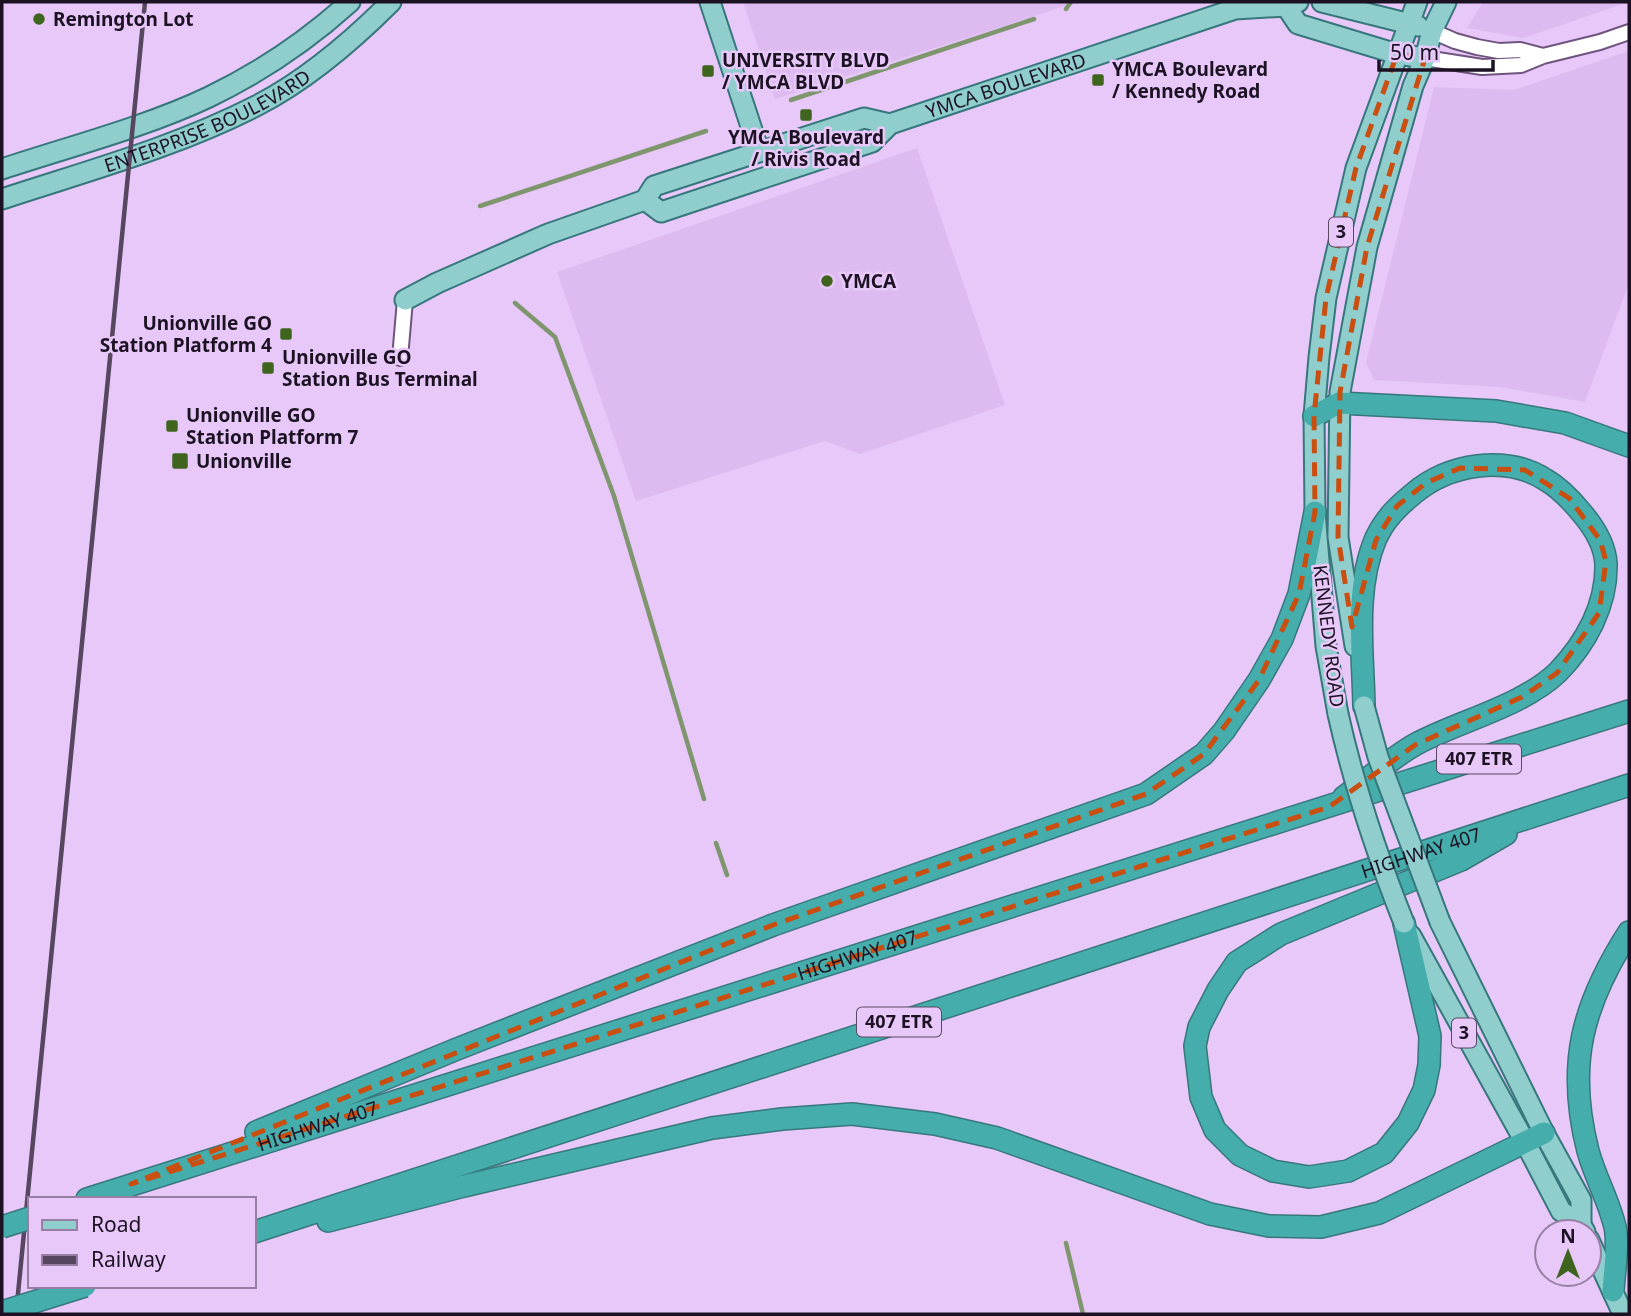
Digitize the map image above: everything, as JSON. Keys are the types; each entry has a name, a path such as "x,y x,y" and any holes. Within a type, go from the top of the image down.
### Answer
{"highway":[{"path":"1314,416 1339,403 1496,411 1564,423 1629,446"},
{"path":"1329,807 1415,744 1522,697 1557,673 1586,636 1598,613 1605,585 1606,561 1600,540 1569,498 1545,479 1525,470 1496,465 1460,468 1426,483 1397,506 1384,523 1367,566 1362,616 1364,706"},
{"path":"131,1184 457,1049 773,925 1146,794 1204,754 1224,731 1259,680 1282,639 1299,594 1315,512"},
{"name":"HIGHWAY 407","path":"93,1197 1629,711"},
{"name":"HIGHWAY 407","path":"256,1231 1629,785"},
{"path":"1404,923 1430,1036 1429,1065 1424,1090 1408,1123 1384,1153 1348,1171 1309,1177 1273,1171 1240,1155 1215,1130 1201,1097 1195,1046 1199,1027 1218,990 1237,962 1281,934 1461,860 1545,812"},
{"path":"1613,1292 1616,1229 1588,1153 1578,1091 1579,1044 1594,995 1629,932"},
{"path":"256,1240 464,1186 699,1131 782,1119 852,1114 934,1124 997,1138 1210,1214 1269,1226 1321,1227 1379,1213 1534,1138"},
{"path":"2,1227 28,1219"},
{"path":"2,1312 79,1288"}],"main road":[{"name":"ENTERPRISE BOULEVARD","path":"2,169 173,112 207,98 290,51 350,2"},
{"name":"ENTERPRISE BOULEVARD","path":"2,199 196,135 259,104 333,55 391,2"},
{"path":"710,2 759,151"},
{"path":"1322,2 1432,30"},
{"name":"KENNEDY ROAD","path":"1417,2 1356,168 1329,285 1314,416 1315,512 1326,646 1350,766 1382,869 1404,923 1534,1138"},
{"name":"KENNEDY ROAD","path":"1446,2 1432,30 1413,86 1367,247 1339,403 1338,537 1364,706 1378,757 1440,922 1534,1138 1561,1211 1569,1218"},
{"name":"YMCA BOULEVARD","path":"645,200 661,212 873,142 890,124 1235,9 1292,4 1298,24 1397,54 1424,58"},
{"name":"YMCA BOULEVARD","path":"405,300 548,234 645,200 654,186 864,118 890,124"},
{"name":"KENNEDY ROAD","path":"1603,1271 1623,1314"}],"street":[{"path":"1432,30 1455,41 1477,47 1499,51 1520,50 1544,56"},
{"path":"1424,58 1482,67 1521,65 1629,32"},
{"path":"759,151 767,177"},
{"path":"400,358 405,300"}],"highlighted area":[{"path":"1397,54 1425,58 1367,247 1340,392 1338,537 1352,627 1376,540 1397,506 1426,483 1460,468 1525,470 1569,498 1600,540 1606,561 1599,613 1557,673 1522,697 1415,745 1329,807 131,1184 773,925 1146,794 1204,754 1259,680 1299,594 1315,512 1314,416 1326,298 1356,168"}],"shaded area":[{"path":"743,2 1078,2 775,99"},
{"path":"1483,2 1629,2 1523,38 1467,28"},
{"path":"1629,51 1629,283 1585,402 1500,387 1374,380 1366,363 1434,87 1514,90"},
{"path":"917,148 1005,405 860,454 825,441 636,501 557,272"}],"waterway":[{"path":"1066,9 1071,2"},
{"path":"791,100 1034,19"},
{"path":"480,206 706,131"},
{"path":"515,303 555,337 614,496 704,799"},
{"path":"716,843 727,875"},
{"path":"1066,1243 1083,1314"}],"railway":[{"path":"16,1314 145,2"}],"place":[{"name":"Remington Lot","path":"39,19"},
{"name":"UNIVERSITY BLVD / YMCA BLVD","path":"708,71"},
{"name":"YMCA Boulevard / Kennedy Road","path":"1098,80"},
{"name":"YMCA Boulevard / Rivis Road","path":"806,115"},
{"name":"YMCA","path":"827,281"},
{"name":"Unionville GO Station Platform 4","path":"286,334"},
{"name":"Unionville GO Station Bus Terminal","path":"268,368"},
{"name":"Unionville GO Station Platform 7","path":"172,426"},
{"name":"Unionville","path":"180,461"}]}
